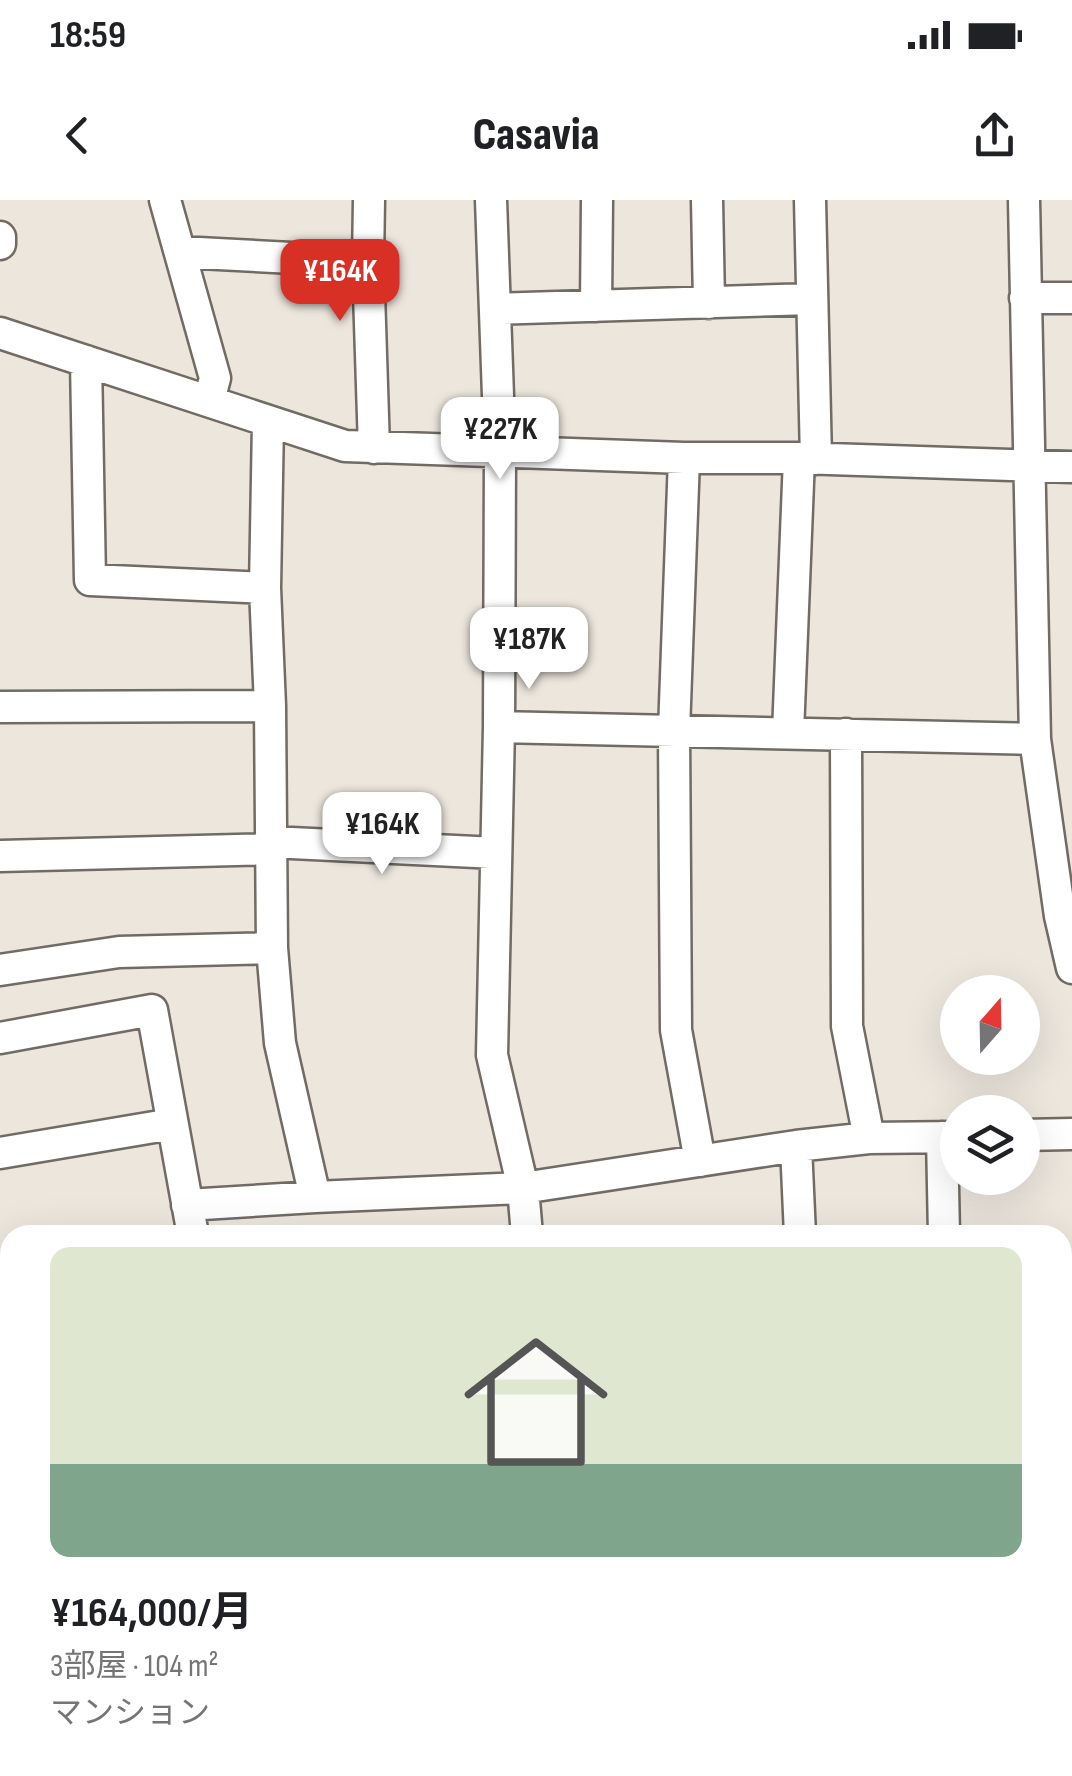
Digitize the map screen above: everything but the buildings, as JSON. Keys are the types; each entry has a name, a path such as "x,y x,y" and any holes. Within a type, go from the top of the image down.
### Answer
{"street":[{"path":"166,200 215,378 209,401"},
{"path":"369,200 374,448"},
{"path":"490,200 500,452 492,1055 523,1188 526,1225"},
{"path":"596,306 597,200"},
{"path":"708,200 709,303"},
{"path":"788,733 808,459 810,200"},
{"path":"1024,200 1035,739 1072,968"},
{"path":"180,252 368,262"},
{"path":"1025,298 1072,298"},
{"path":"495,309 812,299"},
{"path":"0,333 346,446 1072,468"},
{"path":"86,361 90,580 265,588"},
{"path":"268,422 265,588 272,948 280,1042 315,1197"},
{"path":"684,458 674,731 676,1030 700,1161"},
{"path":"0,707 270,706"},
{"path":"499,727 1035,739"},
{"path":"846,734 846,1026 869,1138"},
{"path":"0,856 271,845 496,853"},
{"path":"0,970 119,952 272,948"},
{"path":"0,1038 152,1010 190,1220 315,1197 523,1188 796,1146 869,1138 940,1137"},
{"path":"0,1154 172,1124"},
{"path":"1040,1135 1072,1134"},
{"path":"796,1146 800,1225"},
{"path":"945,1225 946,1195"}]}
